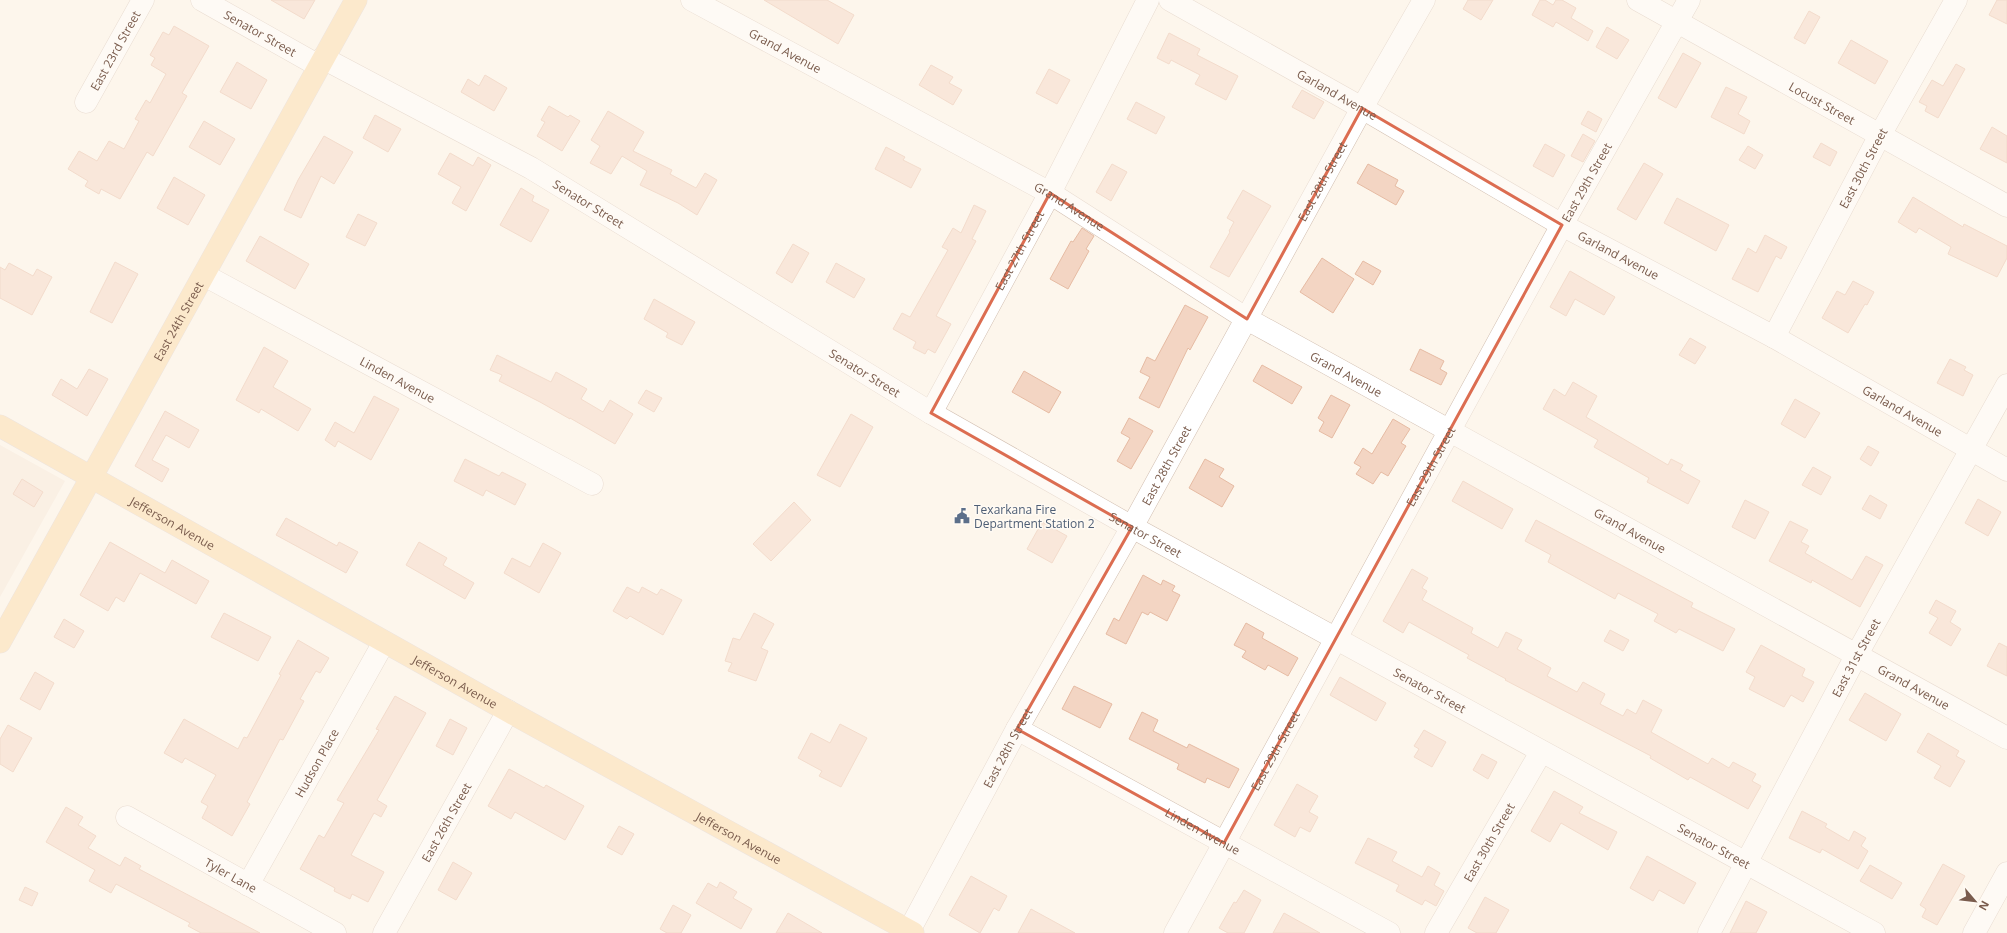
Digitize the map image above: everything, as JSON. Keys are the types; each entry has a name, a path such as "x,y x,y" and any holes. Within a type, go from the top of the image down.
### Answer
{"main road":[{"name":"East 24th Street","path":"0,642 356,0"},
{"name":"Jefferson Avenue","path":"0,426 92,476 508,711 908,931"}],"street":[{"name":"East 23rd Street","path":"86,102 143,0"},
{"name":"Senator Street","path":"202,0 531,168 931,413 1132,527 1874,933"},
{"name":"Grand Avenue","path":"692,0 1050,193 1247,319 2007,738"},
{"name":"East 27th Street","path":"931,413 1050,193 1148,0"},
{"name":"Garland Avenue","path":"1170,0 1362,108 1562,225 1774,337 2007,470"},
{"name":"East 28th Street","path":"908,931 1018,728 1132,527 1362,108 1424,0"},
{"name":"Locust Street","path":"1638,0 2007,206"},
{"name":"East 29th Street","path":"1175,933 1449,430 1562,225 1689,0"},
{"name":"East 30th Street","path":"1774,337 1880,135 1956,0"},
{"name":"Linden Avenue","path":"204,274 592,484"},
{"name":"East 31st Street","path":"1708,933 1747,863 1856,656 2007,385"},
{"name":"Hudson Place","path":"248,884 384,642"},
{"name":"East 26th Street","path":"384,933 508,711"},
{"name":"Linden Avenue","path":"1018,728 1389,933"},
{"name":"East 30th Street","path":"1436,933 1541,752"},
{"name":"Tyler Lane","path":"127,817 335,933"},
{"path":"1974,933 2007,873"}],"highlighted area":[{"path":"1362,108 1562,225 1224,843 1017,729 1132,527 931,413 1050,193 1247,319"}],"shaded area":[{"path":"0,445 65,481 0,597"}],"building":[{"path":"271,0 315,0 304,19"},
{"path":"764,0 827,0 854,15 838,44"},
{"path":"1468,0 1493,0 1481,20 1463,9"},
{"path":"1540,0 1545,0 1553,5 1556,0 1562,0 1576,8 1571,18 1593,31 1588,41 1556,22 1553,27 1532,15"},
{"path":"1997,0 2007,0 2007,24 1989,15"},
{"path":"1809,11 1820,17 1805,44 1794,38"},
{"path":"174,26 209,46 182,93 187,96 153,156 147,152 120,199 101,189 99,194 85,186 88,181 68,169 79,151 97,161 109,141 124,149 139,121 135,119 146,100 150,103 166,74 151,65 155,58 150,55 163,32 169,35"},
{"path":"1607,27 1629,40 1617,59 1596,47"},
{"path":"1169,33 1200,49 1197,55 1238,76 1226,100 1195,84 1200,75 1171,60 1169,64 1157,58"},
{"path":"1851,40 1888,61 1875,84 1838,63"},
{"path":"1683,53 1701,63 1676,108 1658,98"},
{"path":"237,62 267,80 251,109 220,92"},
{"path":"1956,64 1965,69 1938,118 1925,111 1927,106 1919,102 1932,80 1943,86"},
{"path":"931,65 953,77 949,83 962,90 953,105 919,85"},
{"path":"1049,69 1070,80 1057,104 1036,93"},
{"path":"485,75 507,88 494,111 461,92 468,79 479,86"},
{"path":"1726,87 1747,97 1738,114 1750,121 1744,134 1711,117"},
{"path":"1302,90 1324,102 1314,119 1292,107"},
{"path":"1136,102 1165,117 1156,134 1127,119"},
{"path":"549,106 568,117 570,115 580,121 562,151 537,136 545,122 541,120"},
{"path":"608,111 644,132 633,151 672,170 670,174 696,188 705,173 717,180 697,215 678,203 640,185 647,171 622,156 611,174 590,163 600,146 591,140"},
{"path":"1588,111 1602,119 1596,132 1581,124"},
{"path":"375,115 401,129 388,152 363,138"},
{"path":"204,121 235,139 220,165 189,147"},
{"path":"1992,127 2007,136 2007,163 1980,149"},
{"path":"1583,134 1595,141 1583,162 1571,156"},
{"path":"324,136 353,152 334,184 321,176 301,218 284,210 298,180"},
{"path":"1821,143 1837,152 1830,166 1813,157"},
{"path":"1545,144 1565,155 1553,177 1533,166"},
{"path":"1748,146 1763,155 1755,169 1739,160"},
{"path":"886,147 905,157 903,160 921,169 911,188 875,169"},
{"path":"450,153 473,166 478,157 491,165 466,211 452,203 461,187 438,174"},
{"path":"1644,163 1663,174 1636,220 1617,209"},
{"path":"1112,164 1127,172 1111,201 1096,192"},
{"path":"1368,164 1398,180 1395,186 1404,191 1396,205 1357,183"},
{"path":"174,177 205,195 188,225 157,208"},
{"path":"521,188 534,196 532,201 549,210 531,242 500,225"},
{"path":"1243,190 1271,206 1229,277 1210,267 1230,232 1229,231 1234,222 1227,218"},
{"path":"1913,197 1963,227 1964,224 2007,246 2007,258 1997,277 1948,254 1951,247 1919,228 1916,233 1898,222"},
{"path":"1677,198 1729,225 1716,251 1664,223"},
{"path":"974,205 986,211 972,239 976,241 936,316 951,324 935,353 928,349 925,354 913,348 916,342 893,329 902,313 910,317 948,250 942,247 953,228 961,233"},
{"path":"358,214 377,223 365,246 346,237"},
{"path":"1082,228 1094,236 1086,249 1089,251 1068,289 1050,279 1071,241 1073,242"},
{"path":"1765,235 1787,247 1781,259 1776,256 1758,292 1732,279 1748,248 1756,253"},
{"path":"260,236 309,264 295,289 246,261"},
{"path":"793,244 809,253 792,283 776,273"},
{"path":"1322,258 1354,279 1333,313 1300,292"},
{"path":"1363,261 1381,271 1373,285 1355,274"},
{"path":"115,262 138,274 112,323 90,312"},
{"path":"9,263 33,276 37,269 52,277 32,315 0,298 0,267 5,270"},
{"path":"836,263 865,279 854,298 826,282"},
{"path":"1570,271 1615,297 1604,315 1575,299 1566,316 1550,307"},
{"path":"1853,281 1874,292 1848,333 1822,318 1837,291 1845,295"},
{"path":"654,299 695,322 682,345 666,337 668,333 644,319"},
{"path":"1185,305 1208,317 1190,350 1188,348 1159,408 1139,398 1150,377 1140,372 1147,357 1155,361"},
{"path":"1690,338 1706,347 1695,364 1679,355"},
{"path":"264,347 288,361 273,387 311,409 298,431 261,409 259,413 236,400"},
{"path":"1420,349 1444,361 1440,369 1447,373 1441,385 1410,370"},
{"path":"497,355 551,382 556,372 587,389 581,399 603,412 610,400 633,414 615,444 570,418 499,381 502,375 490,370"},
{"path":"1950,359 1966,367 1964,370 1973,375 1963,396 1937,383"},
{"path":"1262,365 1302,387 1292,404 1253,381"},
{"path":"89,369 108,379 87,416 52,395 61,379 77,389"},
{"path":"1024,371 1061,392 1049,413 1012,392"},
{"path":"1573,382 1597,396 1586,417 1668,465 1671,459 1683,465 1680,470 1700,481 1688,504 1647,482 1649,478 1594,447 1598,440 1543,409 1554,389 1565,396"},
{"path":"646,390 662,398 654,412 638,403"},
{"path":"1331,395 1350,405 1332,438 1319,431 1324,422 1318,418"},
{"path":"374,396 399,409 371,460 338,441 335,447 325,440 335,422 354,433"},
{"path":"1795,399 1820,413 1805,438 1781,424"},
{"path":"165,411 199,430 189,448 166,435 152,460 169,469 162,482 135,466"},
{"path":"851,414 873,427 840,487 817,475"},
{"path":"1129,418 1153,431 1131,469 1117,461 1130,438 1121,433"},
{"path":"1393,419 1410,429 1401,443 1406,446 1388,476 1381,472 1373,484 1356,474 1361,467 1354,463 1363,448 1372,454"},
{"path":"1868,446 1879,452 1871,466 1860,459"},
{"path":"465,459 499,476 502,472 526,484 515,505 486,490 483,496 454,481"},
{"path":"1205,459 1224,469 1219,477 1234,486 1222,507 1189,488"},
{"path":"1813,467 1831,477 1821,495 1802,485"},
{"path":"22,479 43,492 34,507 13,494"},
{"path":"1463,481 1513,509 1502,529 1452,501"},
{"path":"1870,495 1887,505 1880,519 1862,509"},
{"path":"1978,499 2001,512 1988,536 1965,523"},
{"path":"1745,500 1769,512 1755,539 1732,527"},
{"path":"794,502 811,520 771,561 753,544"},
{"path":"286,518 337,546 339,542 358,552 346,573 276,535"},
{"path":"1536,520 1693,603 1691,607 1735,629 1723,651 1679,629 1676,633 1654,621 1658,614 1618,593 1615,599 1548,562 1551,555 1525,541"},
{"path":"1790,521 1808,530 1801,542 1809,546 1805,553 1852,580 1866,556 1883,565 1860,607 1812,580 1811,583 1769,561"},
{"path":"1042,522 1067,536 1052,563 1027,549"},
{"path":"110,542 165,573 172,560 209,581 196,604 140,573 124,602 116,597 108,611 80,595"},
{"path":"419,542 447,558 443,565 474,583 465,599 406,565"},
{"path":"543,543 561,553 539,593 504,573 512,558 530,567"},
{"path":"1412,569 1428,578 1422,588 1427,591 1422,600 1473,628 1471,633 1498,648 1506,632 1522,640 1517,649 1551,668 1547,676 1577,692 1583,682 1605,694 1600,704 1623,716 1627,709 1636,714 1643,700 1662,710 1651,732 1708,764 1712,758 1729,768 1733,762 1756,774 1752,781 1761,786 1748,809 1690,777 1688,780 1650,758 1651,756 1505,680 1506,679 1467,658 1469,655 1409,622 1403,633 1383,621"},
{"path":"1143,575 1161,585 1163,580 1175,586 1172,591 1180,595 1167,621 1150,612 1148,615 1142,612 1126,644 1106,634 1114,618 1119,621"},
{"path":"627,587 639,593 642,587 657,595 661,589 682,600 663,635 630,616 627,619 613,611"},
{"path":"1936,600 1956,611 1950,622 1961,629 1951,646 1929,633 1938,618 1929,613"},
{"path":"224,613 271,637 258,661 211,637"},
{"path":"754,613 774,624 761,648 768,651 756,681 728,671 732,663 725,661 733,638 740,640"},
{"path":"64,619 84,631 74,648 54,637"},
{"path":"1246,623 1264,633 1262,638 1298,658 1288,676 1268,665 1265,670 1242,657 1246,651 1234,645"},
{"path":"1610,630 1629,640 1623,651 1604,641"},
{"path":"298,640 329,658 320,673 316,671 300,699 304,701 283,740 280,739 247,802 250,804 232,836 202,818 208,806 201,802 216,775 185,758 182,763 164,753 184,719 238,749 244,737 247,738"},
{"path":"1999,643 2007,647 2007,676 1987,666"},
{"path":"1761,645 1805,669 1802,676 1814,682 1803,702 1791,695 1784,707 1749,689 1755,677 1746,672"},
{"path":"35,672 54,683 40,710 20,699"},
{"path":"1340,677 1386,703 1376,721 1330,695"},
{"path":"1074,686 1112,704 1100,728 1062,709"},
{"path":"1865,693 1901,714 1886,741 1849,720"},
{"path":"395,696 426,713 377,800 387,806 381,817 374,813 351,855 384,872 368,902 352,894 350,899 334,891 335,888 300,869 319,835 324,838 344,803 337,800 379,730 376,729"},
{"path":"1142,712 1158,720 1153,731 1187,748 1189,744 1239,769 1229,788 1207,778 1205,783 1177,769 1179,764 1129,739"},
{"path":"450,719 467,728 453,755 436,746"},
{"path":"840,724 867,738 841,787 819,776 822,771 798,758 811,733 830,743"},
{"path":"8,725 32,738 13,772 0,764 0,739"},
{"path":"1424,730 1446,742 1432,767 1414,757 1419,749 1414,746"},
{"path":"1928,733 1959,751 1956,756 1965,761 1950,787 1934,778 1941,766 1917,752"},
{"path":"1482,754 1497,762 1488,779 1473,770"},
{"path":"509,769 544,788 546,785 584,806 565,840 515,812 511,819 488,806"},
{"path":"1297,784 1318,796 1309,812 1318,817 1310,832 1300,827 1295,837 1274,825"},
{"path":"1554,791 1583,807 1579,813 1617,832 1608,850 1561,823 1550,842 1531,831"},
{"path":"66,807 83,817 78,825 96,836 88,848 120,866 125,857 141,866 139,869 260,933 201,933 188,926 190,923 116,884 111,893 89,881 95,870 46,842"},
{"path":"1802,811 1827,824 1825,827 1849,841 1854,831 1866,838 1861,846 1868,851 1858,869 1822,849 1820,853 1789,838"},
{"path":"619,826 634,834 622,855 607,847"},
{"path":"1368,838 1397,852 1392,861 1422,877 1428,866 1440,873 1434,885 1444,891 1436,906 1425,900 1422,905 1396,891 1399,885 1355,863"},
{"path":"1647,856 1696,883 1684,904 1659,890 1653,901 1630,888"},
{"path":"453,862 472,873 456,900 438,890"},
{"path":"1943,864 1965,876 1937,925 1922,917 1926,909 1920,905"},
{"path":"1870,865 1902,883 1892,899 1860,881"},
{"path":"971,876 1007,896 999,911 994,908 980,933 949,915"},
{"path":"720,882 737,892 733,898 752,909 741,929 696,903 708,883 717,888"},
{"path":"25,887 38,893 32,906 19,900"},
{"path":"1244,890 1261,900 1244,933 1228,933 1219,928 1234,902 1236,903"},
{"path":"1485,897 1509,910 1496,933 1477,933 1468,928"},
{"path":"1746,901 1767,912 1756,933 1730,933"},
{"path":"673,905 691,915 681,933 667,933 660,929"},
{"path":"1031,909 1075,933 1018,933"},
{"path":"788,913 822,933 776,933"},
{"path":"1284,913 1320,933 1273,933"}],"place":[{"name":"Texarkana Fire Department Station 2","path":"962,516"}]}
